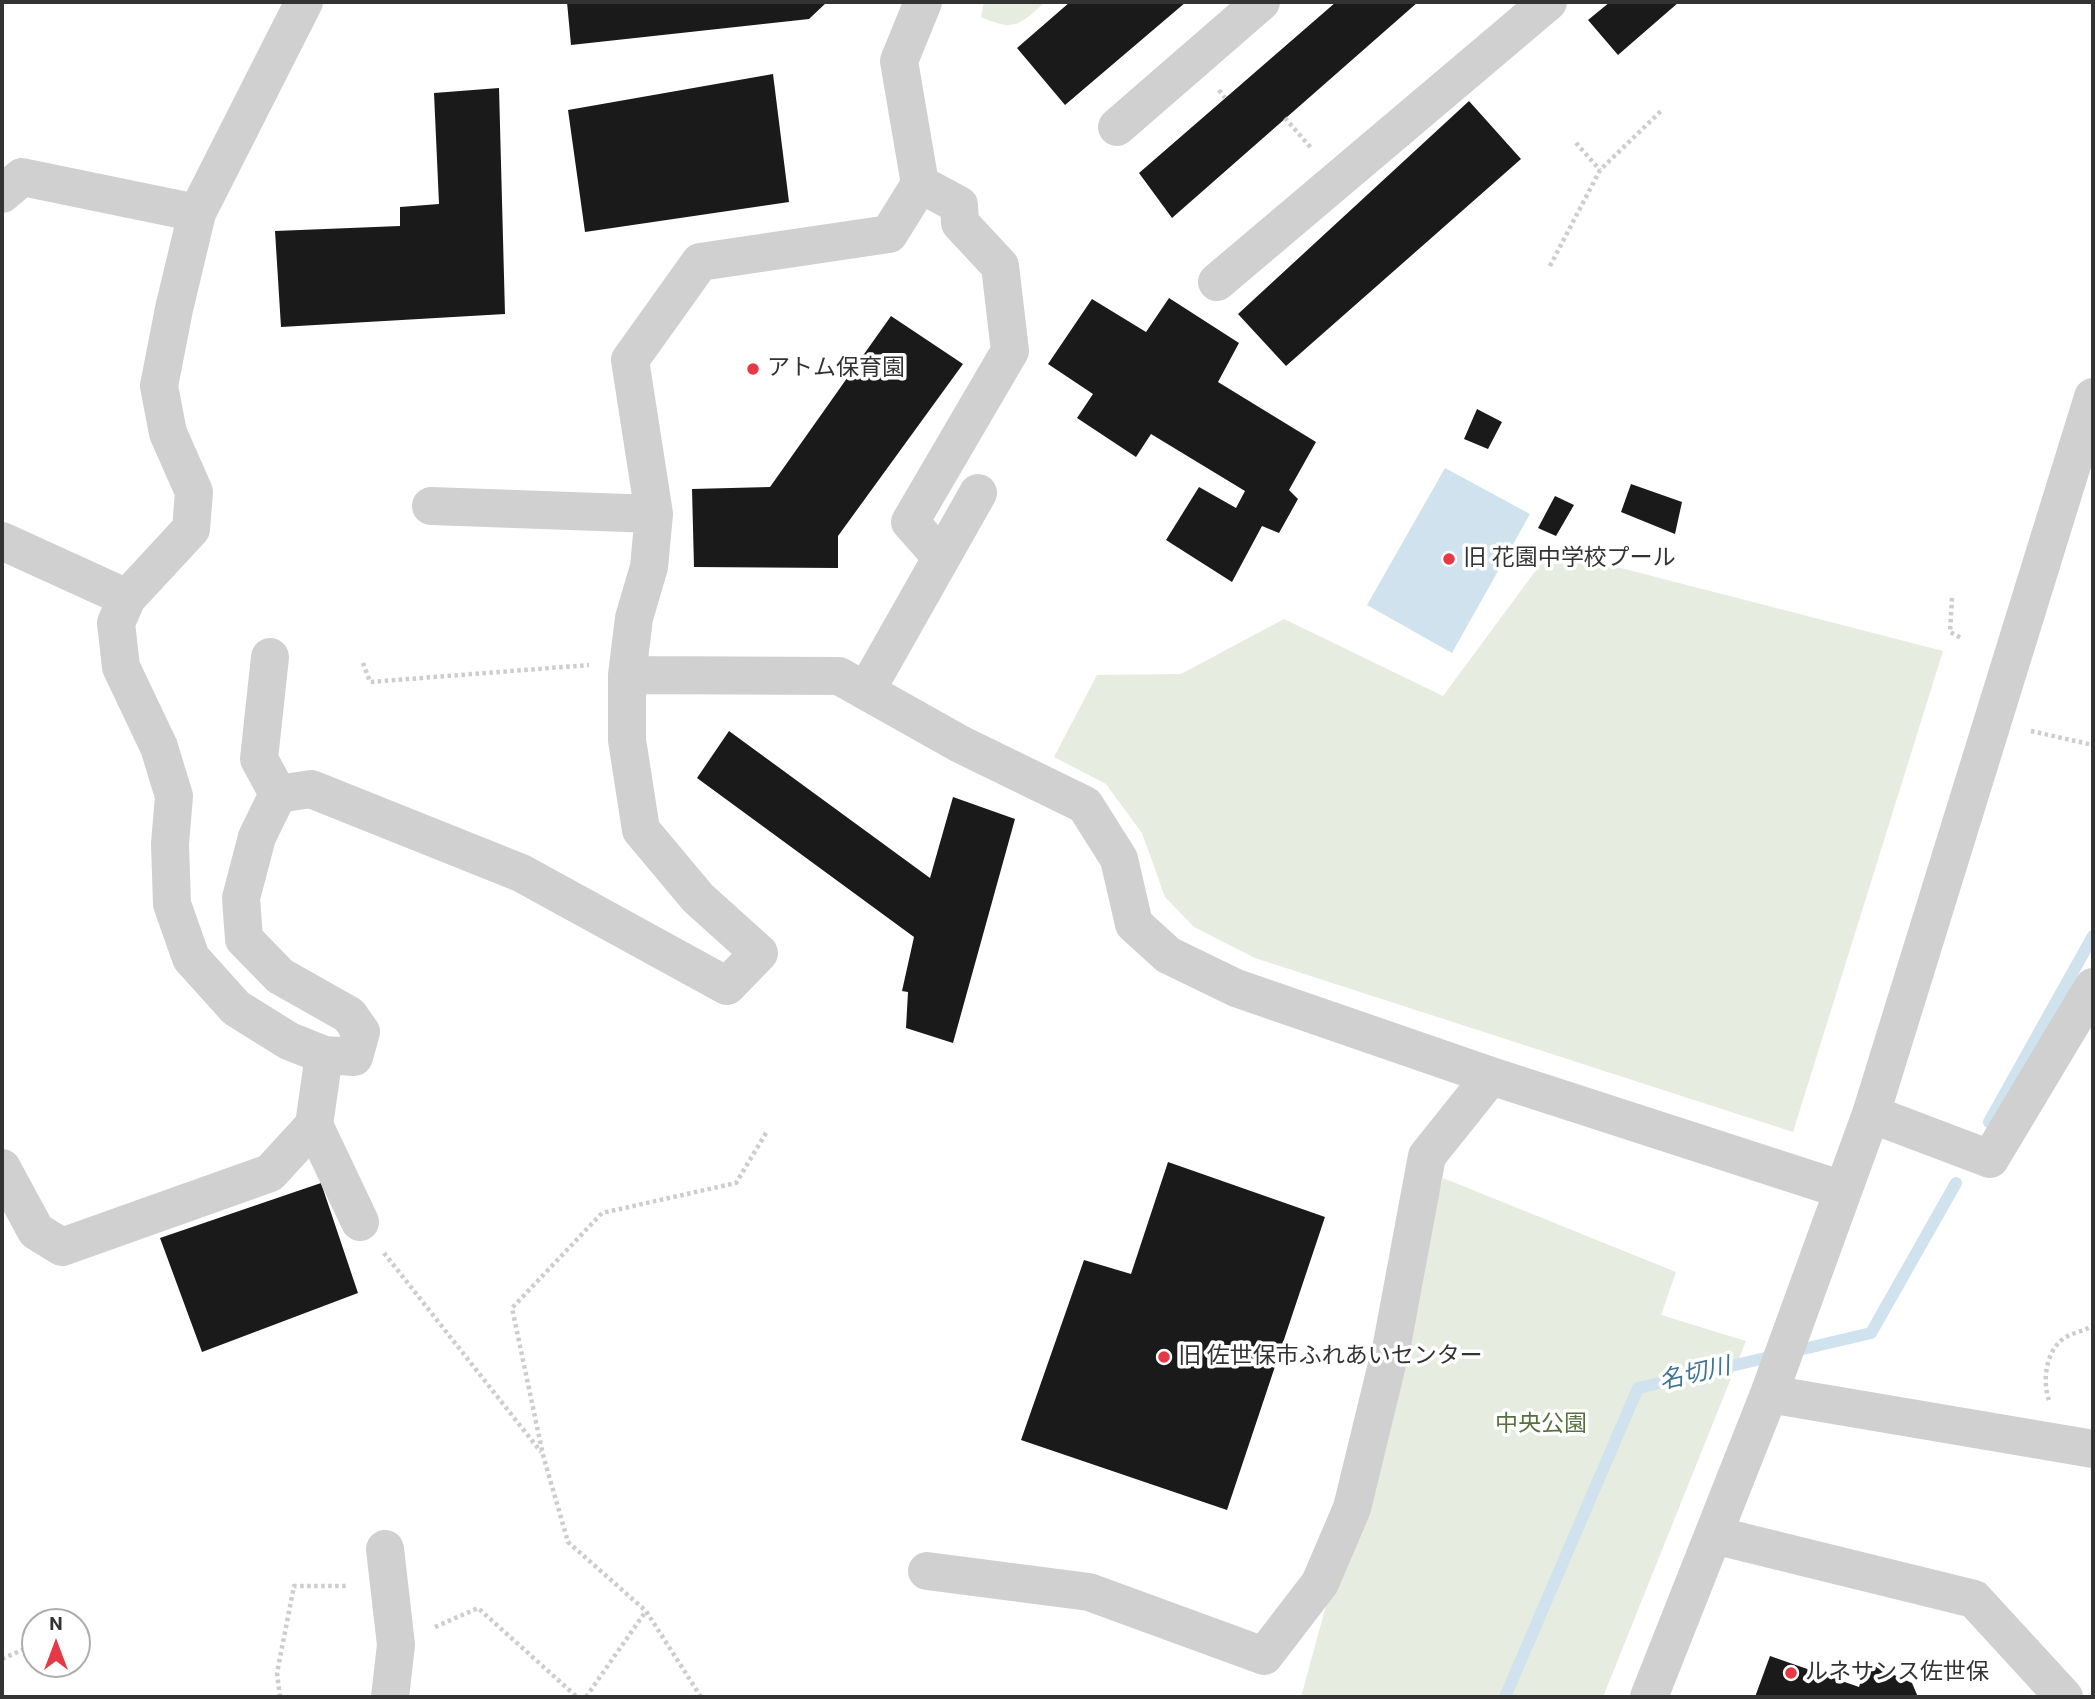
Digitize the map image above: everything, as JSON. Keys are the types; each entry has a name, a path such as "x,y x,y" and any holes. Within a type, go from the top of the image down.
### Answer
{"street":[{"path":"278,794 257,837 241,898 244,939 280,976 349,1015 361,1032 354,1057 324,1055 289,1041 236,1007 191,958 172,904 170,844 174,796 159,747 121,667 116,623 127,598 191,529 194,492 168,433 159,386 197,213 304,2"},
{"path":"278,794 311,789 521,873 727,986 759,953 698,898 641,830 627,740 627,676 634,618 649,567 654,514 630,360 700,262 890,234 920,184 899,61 923,2"},
{"path":"1117,127 1261,2"},
{"path":"1217,282 1548,2"},
{"path":"2,194 22,177 197,213"},
{"path":"920,184 959,205 960,223 1000,266 1010,351 911,522 942,557"},
{"path":"1649,1697 1770,1388 1871,1114 2093,397"},
{"path":"866,691 978,494"},
{"path":"431,506 654,514"},
{"path":"2,541 127,598"},
{"path":"270,657 259,759 278,794"},
{"path":"627,676 839,676 960,744 1085,805 1119,859 1134,924 1168,955 1236,988 1491,1076 1843,1189"},
{"path":"1871,1114 1990,1159 2093,986"},
{"path":"324,1055 314,1125 360,1222"},
{"path":"927,1571 1089,1592 1265,1656 1320,1583 1352,1508 1392,1344 1427,1156 1491,1076"},
{"path":"2,1168 36,1231 62,1247 270,1173 314,1125"},
{"path":"1770,1388 2093,1449"},
{"path":"1714,1535 1974,1600 2064,1697"},
{"path":"385,1549 396,1645 390,1697"}],"path":[{"path":"1550,266 1600,170 1662,110"},
{"path":"1576,143 1600,170"},
{"path":"1952,598 1950,632 1963,639"},
{"path":"363,663 370,682 594,665 627,676"},
{"path":"1993,721 2093,745"},
{"path":"701,1697 646,1611 568,1542 543,1455 512,1308 602,1213 736,1183 766,1133"},
{"path":"360,1222 543,1455"},
{"path":"2050,1404 2046,1392 2049,1356 2063,1339 2093,1325"},
{"path":"280,1697 277,1673 294,1586 357,1586 385,1549"},
{"path":"396,1645 478,1608 577,1697"},
{"path":"586,1697 646,1611"},
{"path":"2,1659 21,1650"}],"green space":[{"path":"984,2 1045,2 1022,21 1009,25 981,17"},
{"path":"1551,550 1943,651 1793,1132 1255,958 1194,927 1165,897 1142,833 1106,784 1054,757 1097,675 1181,674 1284,619 1443,696"},
{"name":"中央公園","path":"1443,1178 1676,1272 1661,1315 1746,1341 1603,1697 1301,1697"}],"water":[{"name":"旧 花園中学校プール","path":"1445,468 1530,514 1452,653 1367,605"}],"building":[{"path":"567,2 827,2 809,19 571,45"},
{"path":"1070,2 1186,2 1065,105 1017,48"},
{"path":"1336,2 1418,2 1172,218 1139,173"},
{"path":"1610,2 1679,2 1618,55 1588,20"},
{"path":"773,74 789,202 585,232 568,110"},
{"path":"499,88 505,314 281,327 275,231 400,226 400,207 439,204 434,93"},
{"path":"1469,101 1521,159 1286,366 1238,314"},
{"path":"1169,298 1239,343 1218,382 1316,442 1289,490 1298,499 1279,533 1262,526 1232,582 1166,540 1199,487 1236,508 1245,491 1151,434 1136,457 1077,418 1093,394 1048,364 1092,299 1146,332"},
{"path":"891,316 963,364 838,536 838,568 694,567 692,489 770,487"},
{"path":"1477,409 1502,422 1488,449 1464,439"},
{"path":"1631,484 1682,502 1675,534 1621,512"},
{"path":"1555,496 1574,505 1556,536 1538,528"},
{"path":"729,731 930,878 953,797 1015,819 953,1043 906,1028 908,992 902,991 914,937 697,778"},
{"name":"旧 佐世保市ふれあいセンター","path":"1168,1162 1325,1217 1227,1510 1021,1440 1084,1260 1131,1274"},
{"path":"321,1183 358,1293 202,1352 160,1238"},
{"name":"ルネサンス佐世保","path":"1770,1656 1859,1687 1867,1663 1912,1683 1918,1697 1755,1697"}],"waterway":[{"name":"名切川","path":"1989,1122 2093,936"},
{"name":"名切川","path":"1505,1697 1638,1388 1871,1333 1956,1183"}],"place":[{"name":"アトム保育園","path":"753,369"},
{"name":"旧 花園中学校プール","path":"1449,559"},
{"name":"旧 佐世保市ふれあいセンター","path":"1164,1357"},
{"name":"ルネサンス佐世保","path":"1791,1673"}]}
